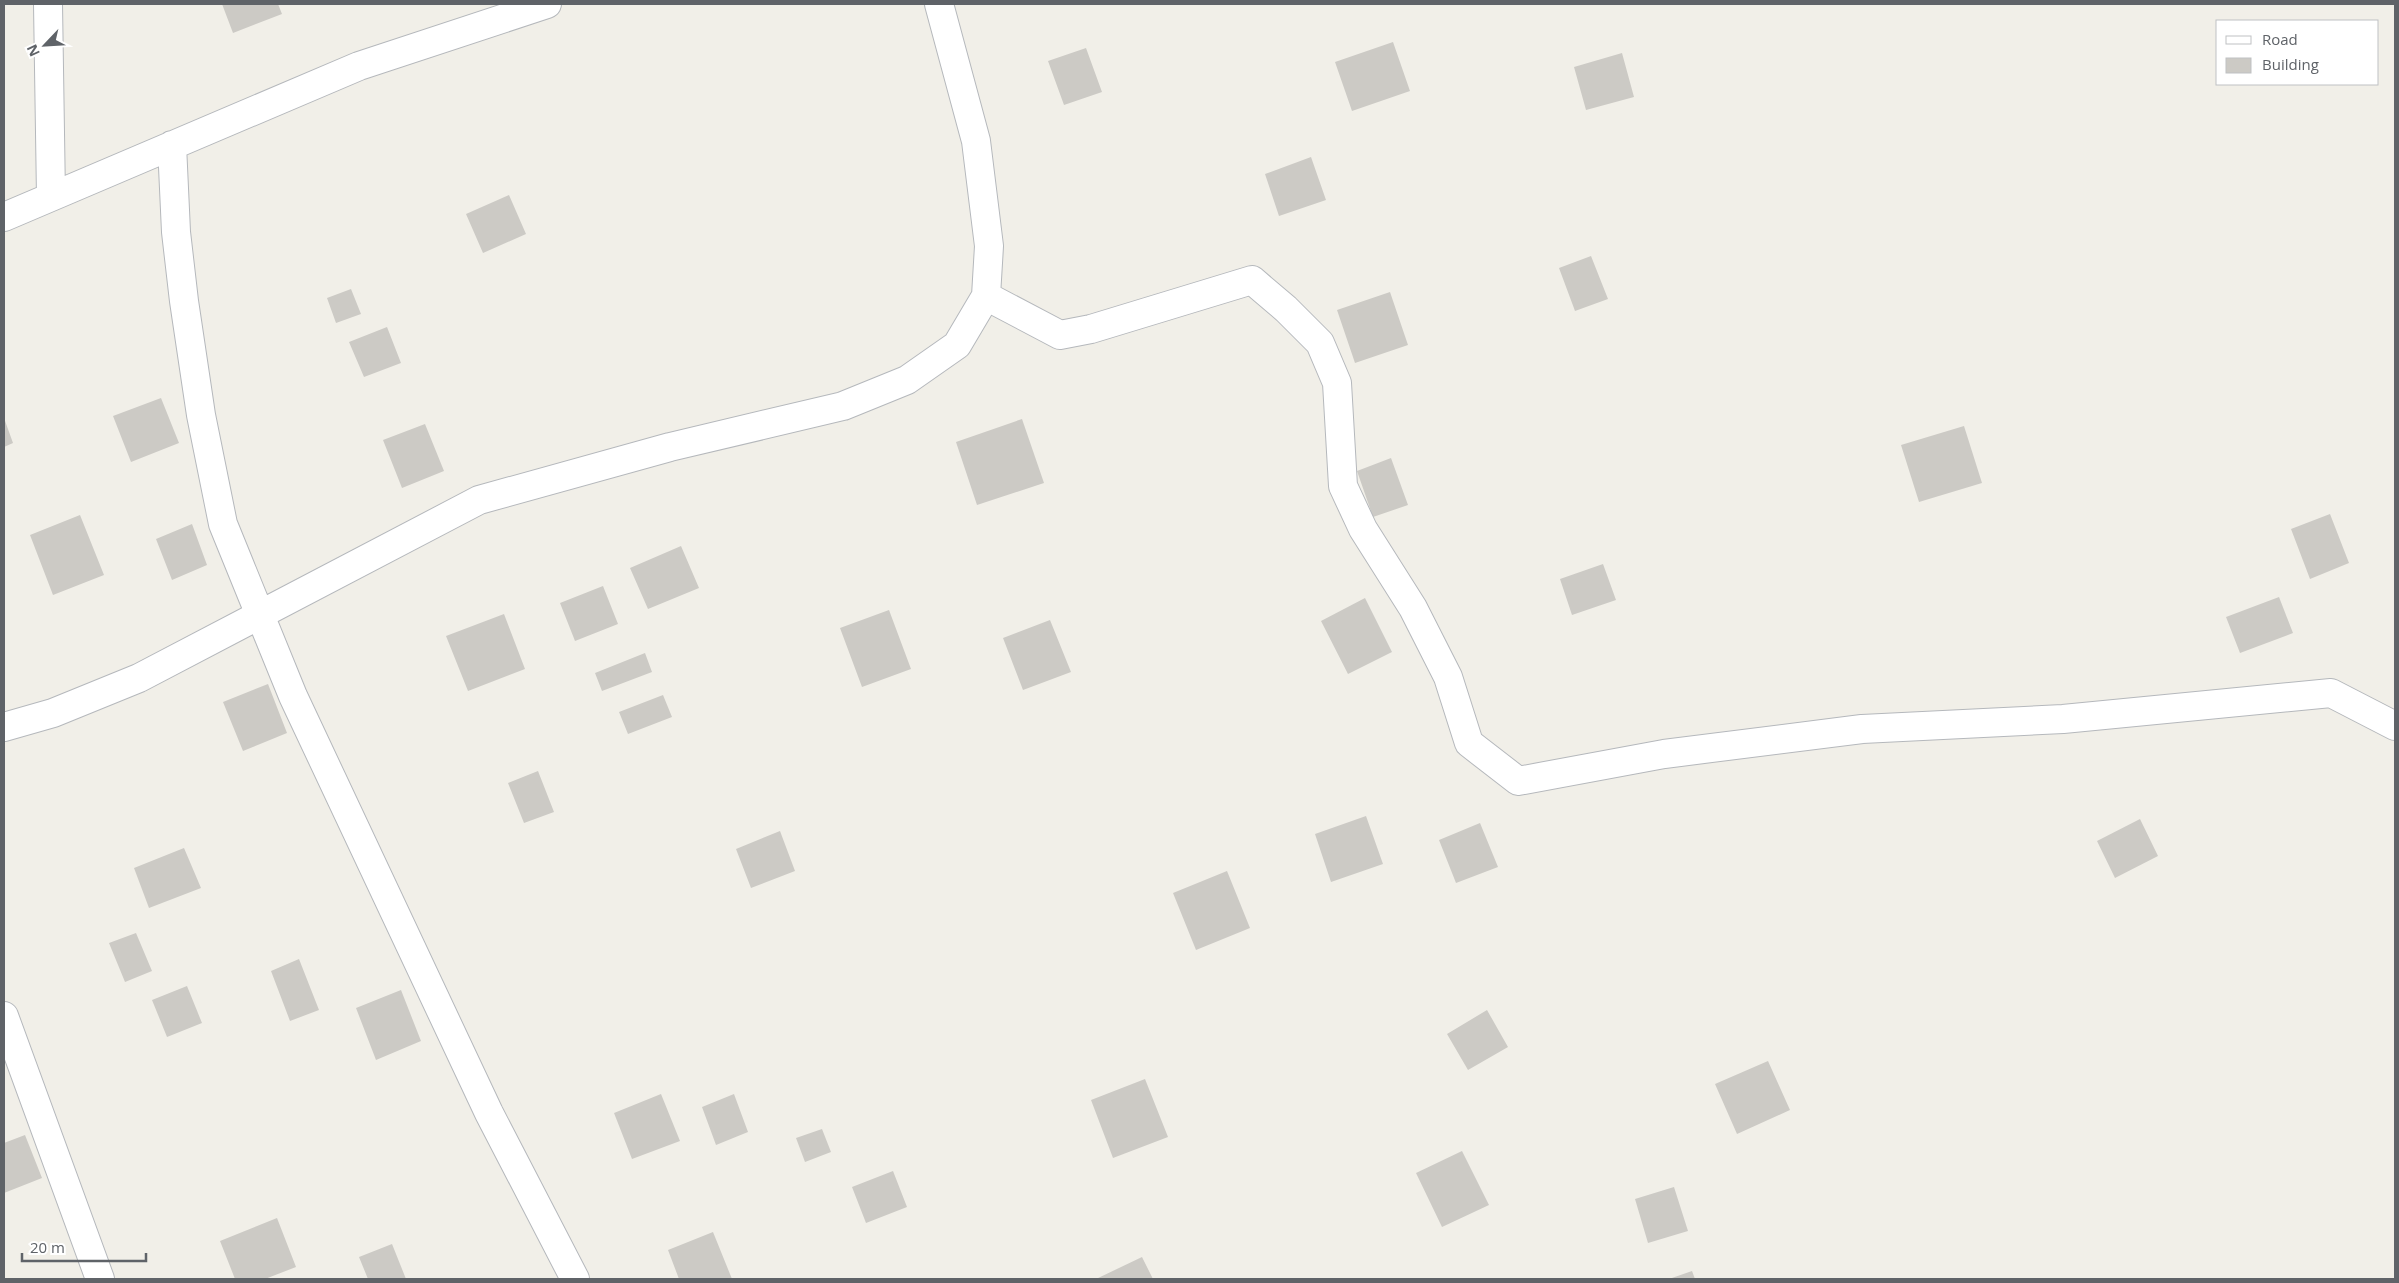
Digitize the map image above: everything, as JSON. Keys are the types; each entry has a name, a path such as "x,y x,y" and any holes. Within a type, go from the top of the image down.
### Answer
{"street":[{"path":"48,4 51,197"},
{"path":"4,217 358,66 547,4"},
{"path":"4,727 53,714 139,678 479,500 670,447 843,406 907,380 957,345 986,296 989,246 976,141 939,4"},
{"path":"172,146 176,232 184,301 201,415 223,524 293,696 484,1104 575,1279"},
{"path":"986,296 1060,335 1091,329 1252,280 1286,309 1320,342 1337,383 1343,486 1363,530 1413,608 1444,668 1469,743 1518,781 1664,754 1862,729 2063,719 2332,693 2395,726"},
{"path":"4,1016 100,1279"}],"building":[{"path":"222,4 278,4 282,14 233,33"},
{"path":"1393,42 1410,91 1352,111 1335,62"},
{"path":"1086,48 1102,92 1064,105 1048,61"},
{"path":"1622,53 1634,97 1586,110 1574,67"},
{"path":"1311,157 1326,200 1279,216 1265,174"},
{"path":"509,195 526,234 483,253 466,214"},
{"path":"1591,256 1608,299 1575,311 1559,268"},
{"path":"351,289 361,314 336,323 327,298"},
{"path":"1390,292 1408,345 1355,363 1337,310"},
{"path":"387,327 401,363 364,377 349,342"},
{"path":"161,398 179,443 131,462 113,416"},
{"path":"4,418 13,443 4,447"},
{"path":"1022,419 1044,483 977,505 956,442"},
{"path":"425,424 444,471 402,488 383,440"},
{"path":"1964,426 1982,483 1919,502 1901,445"},
{"path":"1391,458 1408,505 1373,517 1357,471"},
{"path":"2330,514 2349,563 2310,579 2291,529"},
{"path":"80,515 104,575 53,595 30,535"},
{"path":"192,524 207,565 172,580 156,539"},
{"path":"681,546 699,588 648,609 630,568"},
{"path":"1603,564 1616,600 1572,615 1560,579"},
{"path":"603,586 618,624 575,641 560,603"},
{"path":"2279,597 2293,633 2240,653 2226,617"},
{"path":"1365,598 1392,652 1348,674 1321,621"},
{"path":"889,610 911,669 862,687 840,628"},
{"path":"504,614 525,669 468,691 446,636"},
{"path":"1050,620 1071,672 1023,690 1003,638"},
{"path":"645,653 652,672 602,691 595,673"},
{"path":"268,684 287,733 243,751 223,702"},
{"path":"663,695 672,717 628,734 619,712"},
{"path":"538,771 554,812 524,823 508,783"},
{"path":"1366,816 1383,864 1331,882 1315,834"},
{"path":"2140,819 2158,856 2115,878 2097,841"},
{"path":"1480,823 1498,867 1456,883 1439,840"},
{"path":"780,831 795,871 751,888 736,849"},
{"path":"184,848 201,888 149,908 134,868"},
{"path":"1227,871 1250,928 1196,950 1173,893"},
{"path":"136,933 152,971 125,982 109,943"},
{"path":"299,959 319,1010 290,1021 271,971"},
{"path":"187,986 202,1023 167,1037 152,1000"},
{"path":"401,990 421,1041 376,1060 356,1008"},
{"path":"1487,1010 1508,1047 1468,1070 1447,1034"},
{"path":"1768,1061 1790,1110 1737,1134 1715,1084"},
{"path":"1145,1079 1168,1137 1113,1158 1091,1100"},
{"path":"661,1094 680,1141 632,1159 614,1113"},
{"path":"734,1094 748,1132 716,1145 702,1107"},
{"path":"822,1129 831,1152 805,1162 796,1138"},
{"path":"25,1135 42,1178 4,1193 4,1143"},
{"path":"1462,1151 1489,1205 1442,1227 1416,1173"},
{"path":"893,1171 907,1207 866,1223 852,1187"},
{"path":"1674,1187 1688,1231 1648,1243 1635,1199"},
{"path":"277,1218 296,1267 265,1279 235,1279 220,1241"},
{"path":"713,1232 732,1279 679,1279 668,1250"},
{"path":"392,1244 406,1279 368,1279 359,1257"},
{"path":"1142,1257 1153,1279 1096,1279"},
{"path":"1692,1271 1695,1279 1669,1279"}]}
